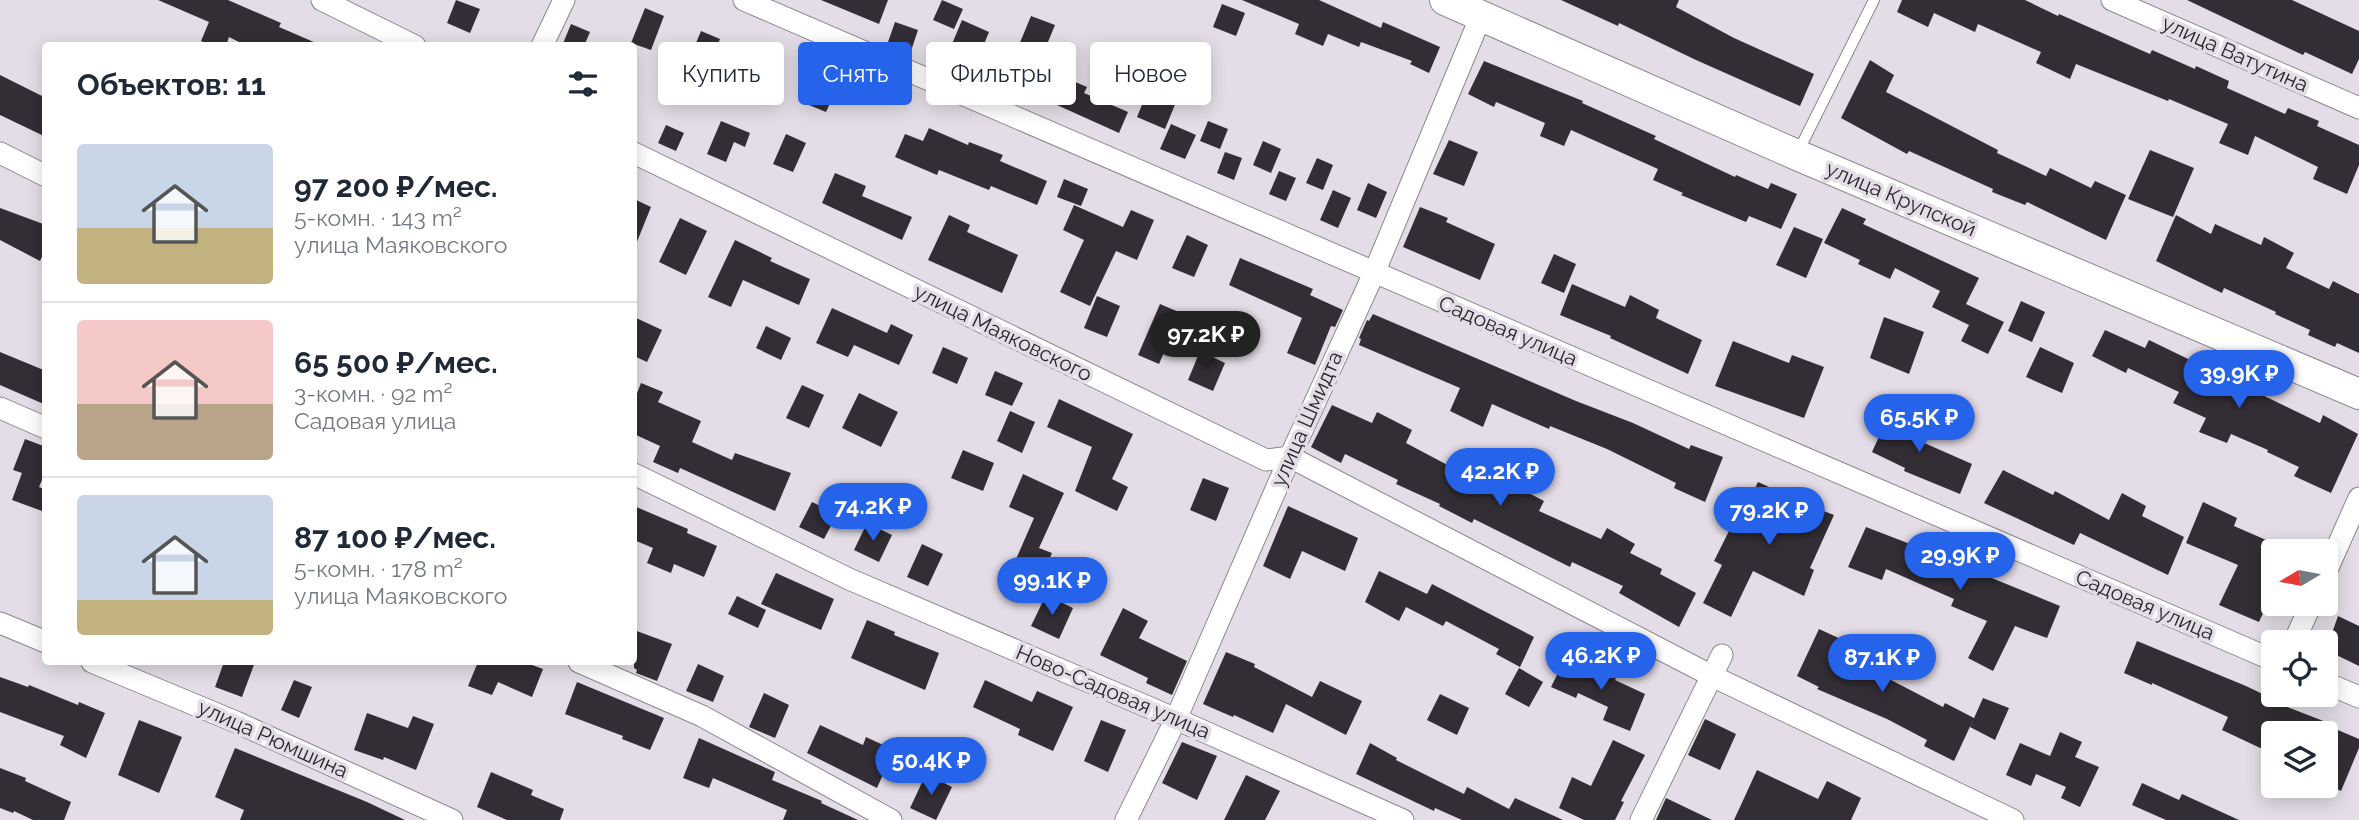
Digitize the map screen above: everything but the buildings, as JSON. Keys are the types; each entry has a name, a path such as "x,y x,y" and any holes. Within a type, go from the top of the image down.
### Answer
{"main road":[{"name":"улица Крупской","path":"1445,0 1797,155 2359,394"}],"street":[{"path":"322,0 407,42"},
{"path":"544,42 564,0"},
{"name":"Садовая улица","path":"744,0 2261,655"},
{"name":"улица Ватутина","path":"2112,0 2359,108"},
{"name":"улица Шмидта","path":"1126,820 1176,719 1290,457 1374,273 1481,16"},
{"path":"0,153 42,174"},
{"name":"улица Маяковского","path":"637,154 1266,460 1290,457 1712,676 2013,820"},
{"path":"0,408 42,426"},
{"name":"Ново-Садовая улица","path":"637,475 849,579 1404,820"},
{"path":"2338,545 2359,498"},
{"path":"0,623 42,640"},
{"path":"1641,820 1722,655"},
{"name":"улица Рюмшина","path":"99,665 236,722 452,820"},
{"path":"586,665 702,716 891,820"},
{"path":"2338,688 2359,697"}],"lane":[{"path":"1797,155 1874,0"}]}
